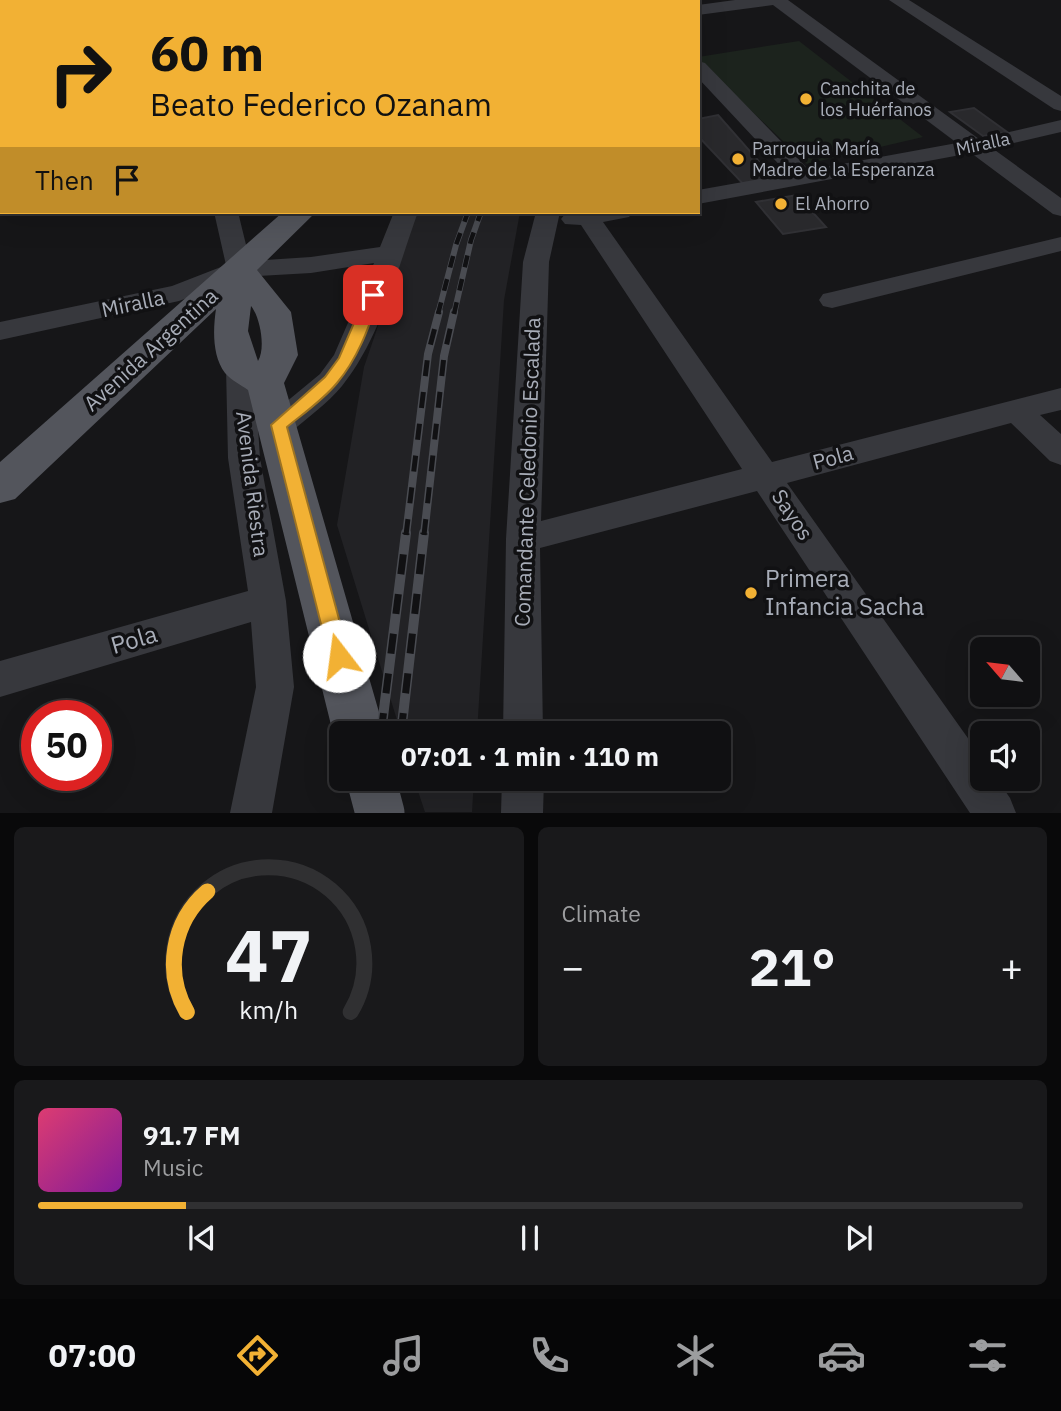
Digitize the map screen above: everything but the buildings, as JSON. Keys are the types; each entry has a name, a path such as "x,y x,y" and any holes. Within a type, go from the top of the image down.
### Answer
{"main road":[{"name":"Avenida Argentina","path":"0,487 299,214"},
{"name":"Avenida Riestra","path":"239,269 230,331 282,438 356,721"},
{"name":"Avenida Riestra","path":"239,269 274,312 280,355 253,375"},
{"path":"374,791 380,813"}],"street":[{"path":"700,10 775,0 1061,209"},
{"path":"897,0 1061,105"},
{"path":"700,68 804,177"},
{"name":"Miralla","path":"700,197 975,146 1061,126"},
{"name":"Avenida Riestra","path":"226,214 239,269"},
{"path":"282,438 346,360 359,335 404,214"},
{"path":"546,217 588,218 610,214"},
{"name":"Comandante Celedonio Escalada","path":"523,721 523,539 536,262 546,217"},
{"name":"Sayos","path":"588,218 995,813"},
{"path":"832,300 1061,244"},
{"name":"Miralla","path":"0,331 179,293 239,269 311,265 387,254"},
{"name":"Avenida Riestra","path":"251,813 275,687 268,601 244,458 253,375"},
{"name":"Pola","path":"523,539 1061,399"},
{"path":"1016,410 1061,453"},
{"name":"Pola","path":"0,679 268,601"},
{"path":"522,813 523,791"}],"shaded area":[{"name":"Canchita de los Huérfanos","path":"799,41 923,137 807,164 700,62 700,57"},
{"path":"416,214 520,214 504,300 478,721 397,721 337,525 364,367"},
{"path":"418,791 473,791 472,812 425,812"}],"railway":[{"path":"438,314 456,245 467,214"},
{"path":"454,314 471,240 480,214"},
{"path":"406,535 428,354 439,312"},
{"path":"424,535 444,356 454,312"},
{"path":"382,721 406,533"},
{"path":"402,721 424,533"},
{"path":"371,813 374,791"},
{"path":"392,813 395,791"}],"place":[{"name":"Canchita de los Huérfanos","path":"806,99"},
{"name":"Parroquia María Madre de la Esperanza","path":"738,159"},
{"name":"El Ahorro","path":"781,204"},
{"name":"Primera Infancia Sacha","path":"751,593"}],"route":[{"path":"339,656 279,425 330,381 346,360 359,335 373,295"}]}
